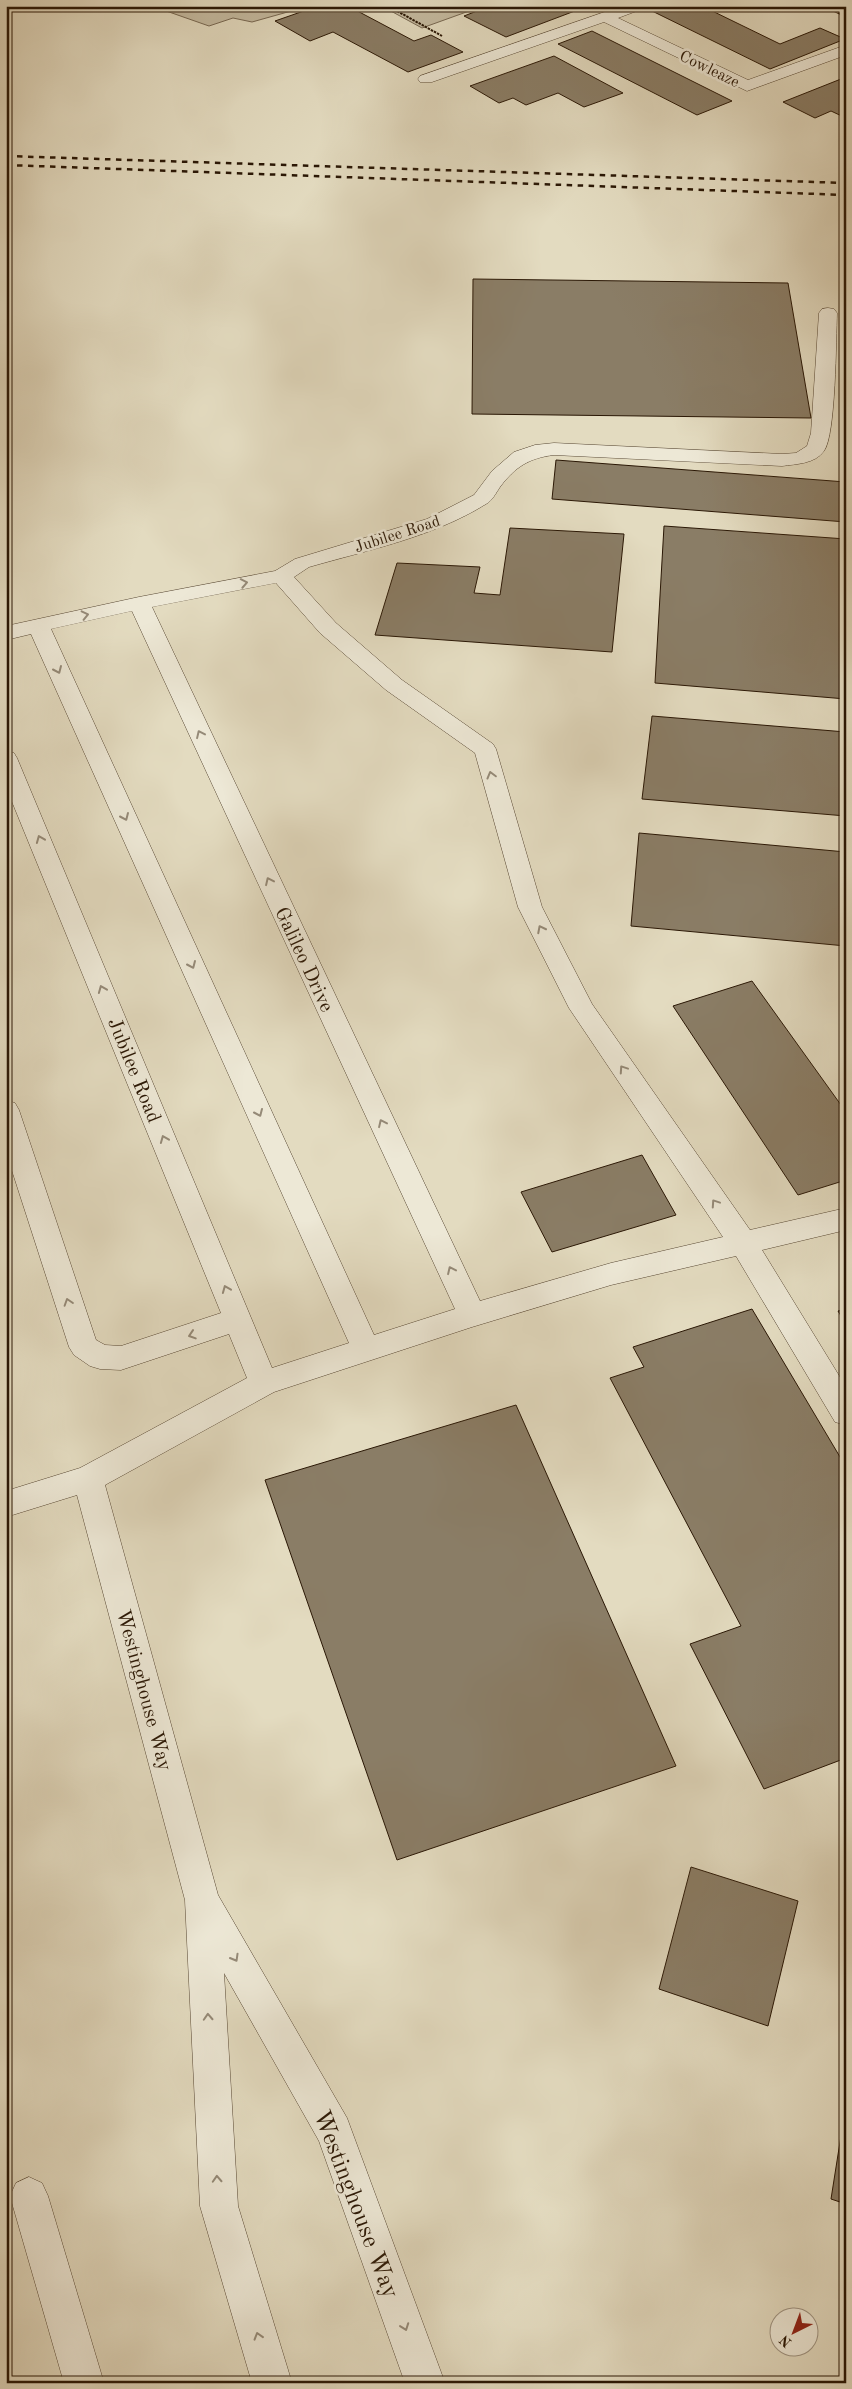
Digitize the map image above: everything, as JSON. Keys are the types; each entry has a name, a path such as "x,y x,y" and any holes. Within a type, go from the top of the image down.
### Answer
{"street":[{"path":"426,79 637,6"},
{"name":"Cowleaze","path":"605,17 747,86 846,50"},
{"name":"Jubilee Road","path":"6,633 139,603 282,576 302,563 434,523 482,499 499,475 509,465 521,456 534,451 554,449 782,460 801,458 816,449 821,433 828,313"},
{"path":"282,576 328,628 394,685 485,749 530,907 582,1008 743,1243 846,1413"},
{"name":"Galileo Drive","path":"139,603 472,1315"},
{"path":"38,625 366,1349"},
{"name":"Jubilee Road","path":"6,758 264,1383"},
{"path":"6,1110 84,1346 100,1357 121,1358 238,1319"},
{"path":"6,1504 88,1479 264,1383 472,1315 611,1274 846,1219"},
{"name":"Westinghouse Way","path":"88,1479 202,1900 219,2206 272,2383"},
{"name":"Westinghouse Way","path":"202,1900 334,2132 425,2383"},
{"path":"29,2196 84,2383"}],"path":[{"path":"196,6 232,8 271,6"},
{"path":"388,6 416,21"}],"shaded area":[{"path":"152,6 309,6 252,22 233,18 209,26"},
{"path":"374,6 483,6 422,28 389,10"}],"building":[{"path":"318,6 348,6 414,41 431,35 463,52 408,72 333,32 310,41 275,21"},
{"path":"490,6 588,6 506,37 464,16"},
{"path":"655,6 702,6 780,44 820,28 845,39 770,69 648,9"},
{"path":"822,6 846,6 846,17"},
{"path":"592,31 732,101 697,115 558,44"},
{"path":"554,56 623,93 584,107 558,93 526,105 513,98 499,103 470,86"},
{"path":"846,77 846,118 831,111 815,118 783,102"},
{"path":"473,279 788,283 811,418 472,414"},
{"path":"556,460 846,482 846,522 552,499"},
{"path":"664,526 846,539 846,699 655,683"},
{"path":"510,528 624,534 612,652 375,635 397,563 480,567 474,593 500,595"},
{"path":"652,716 846,732 846,816 642,799"},
{"path":"639,833 846,852 846,946 631,926"},
{"path":"752,981 846,1112 846,1180 798,1195 673,1006"},
{"path":"642,1155 676,1215 552,1252 521,1192"},
{"path":"752,1309 846,1467 846,1758 764,1789 690,1644 741,1626 610,1378 644,1367 633,1347"},
{"path":"846,1309 846,1324 838,1311"},
{"path":"516,1405 676,1766 397,1860 265,1480"},
{"path":"691,1867 798,1901 768,2026 659,1989"},
{"path":"846,2104 846,2204 831,2199"}],"railway":[{"path":"6,156 846,183"},
{"path":"6,165 846,195"}]}
